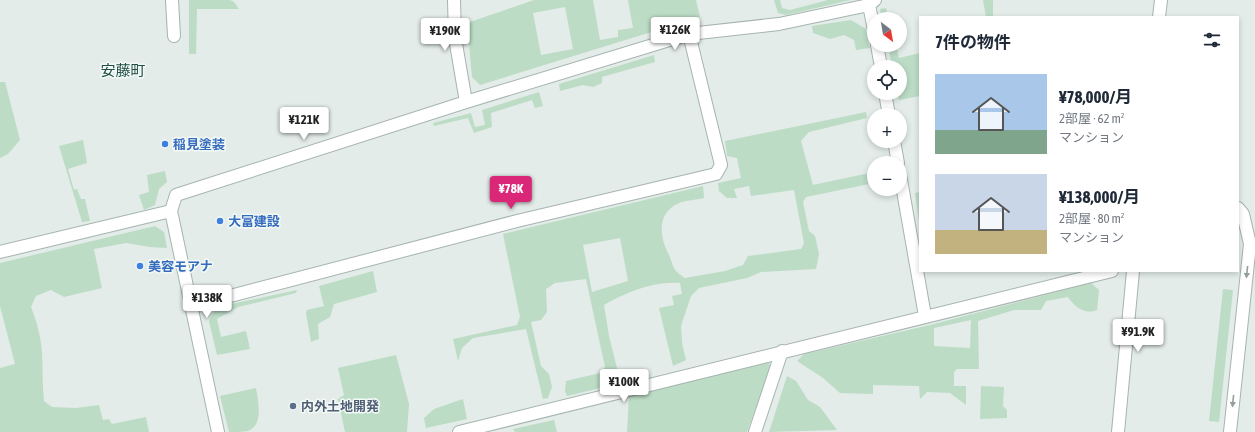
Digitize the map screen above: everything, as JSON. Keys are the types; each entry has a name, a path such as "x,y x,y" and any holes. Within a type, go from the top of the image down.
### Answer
{"street":[{"path":"172,0 174,36"},
{"path":"454,0 455,38 466,102"},
{"path":"1159,16 1161,0"},
{"path":"218,432 171,211 176,194 466,102 689,34 779,24 872,3"},
{"path":"192,306 517,221 716,174 721,165 689,34"},
{"path":"904,196 925,316"},
{"path":"1230,432 1250,244 1243,214 1239,209"},
{"path":"0,252 171,211"},
{"path":"459,432 782,351 1108,272"},
{"path":"1118,432 1133,272"},
{"path":"755,432 782,351"}],"green space":[{"path":"189,0 230,0 234,2 239,9 197,9 196,54 189,54"},
{"path":"534,0 593,0 600,40 618,37 618,30 633,28 628,0 696,0 700,17 480,85 472,77 467,23","holes":["565,7 573,49 541,55 533,13"]},
{"path":"774,0 780,0 782,8 790,10 828,0 851,0 786,15 778,13"},
{"path":"983,0 993,0 993,16 986,16"},
{"path":"886,8 887,12 881,12 880,9"},
{"path":"851,20 866,29 867,48 856,50 854,40 844,35 830,39 813,33 812,26"},
{"path":"889,52 898,52 899,58 919,53 919,96 907,98 907,60 891,60"},
{"path":"654,55 655,62 602,77 602,83 593,87 583,85 560,91 559,84"},
{"path":"0,82 5,82 20,140 8,154 0,158"},
{"path":"539,92 543,106 535,108 532,100 491,113 492,127 474,133 468,118 434,126 433,123 471,113 475,127 485,125 482,110"},
{"path":"866,112 867,118 809,132 801,141 813,185 867,173 867,184 806,197 803,202 809,231 815,236 819,254 816,269 761,272 747,278 699,288 691,296 681,326 682,343 686,360 673,366 659,308 674,305 672,296 682,294 680,283 660,284 640,288 604,305 609,336 619,376 617,384 567,396 565,391 566,381 600,373 605,367 586,279 555,283 546,289 547,312 541,320 531,322 541,366 549,374 552,387 548,398 543,399 526,329 473,338 462,348 458,361 453,339 517,325 520,317 503,234 703,186 704,198 679,203 672,207 663,218 662,232 665,246 677,272 685,278 725,271 743,265 748,256 801,249 804,243 794,190 751,196 749,186 734,189 737,198 727,198 719,191 718,183 741,178 737,158 727,156 725,141","holes":["620,238 628,281 592,292 583,245"]},
{"path":"83,140 87,163 68,169 74,190 77,189 81,199 85,199 90,221 82,222 59,146"},
{"path":"165,171 167,182 159,189 155,205 144,210 139,195 149,192 147,175"},
{"path":"919,192 919,222 915,193"},
{"path":"155,226 164,232 167,248 126,243 94,249 102,288 64,297 51,290 36,296 31,307 41,341 44,401 52,407 76,408 99,405 103,420 109,419 112,424 146,417 149,432 0,432 0,368 15,364 0,306 0,263"},
{"path":"373,271 377,292 334,304 330,317 318,324 319,339 311,342 306,313 307,310 324,306 319,286"},
{"path":"1091,283 1099,290 1097,310 1084,311 1077,307 1068,297 1046,301 1041,310 1014,310 978,321 979,369 957,369 954,372 954,386 966,386 966,405 950,393 927,392 920,399 919,386 873,385 873,394 840,393 823,378 797,361 804,354 930,325","holes":["971,320 970,348 934,346 934,328"]},
{"path":"1223,289 1233,290 1219,422 1209,421"},
{"path":"297,290 296,293 238,307 217,319 221,337 246,331 250,349 217,355 209,321 217,307"},
{"path":"396,355 409,404 407,432 345,432 338,399 344,395 338,368"},
{"path":"767,361 771,366 747,432 627,432 629,397"},
{"path":"787,376 796,381 808,400 820,407 837,430 769,432"},
{"path":"981,386 1004,387 1003,406 1007,410 1007,418 980,419"},
{"path":"256,388 259,412 256,424 248,431 229,432 220,396"},
{"path":"463,399 467,419 426,428 424,418 434,409"},
{"path":"554,420 557,432 515,432 513,429"}],"place":[{"name":"稲見塗装","path":"165,144"},
{"name":"大富建設","path":"220,221"},
{"name":"美容モアナ","path":"140,266"},
{"name":"内外土地開発","path":"293,406"}],"district":[{"name":"安藤町","path":"123,71"}]}
